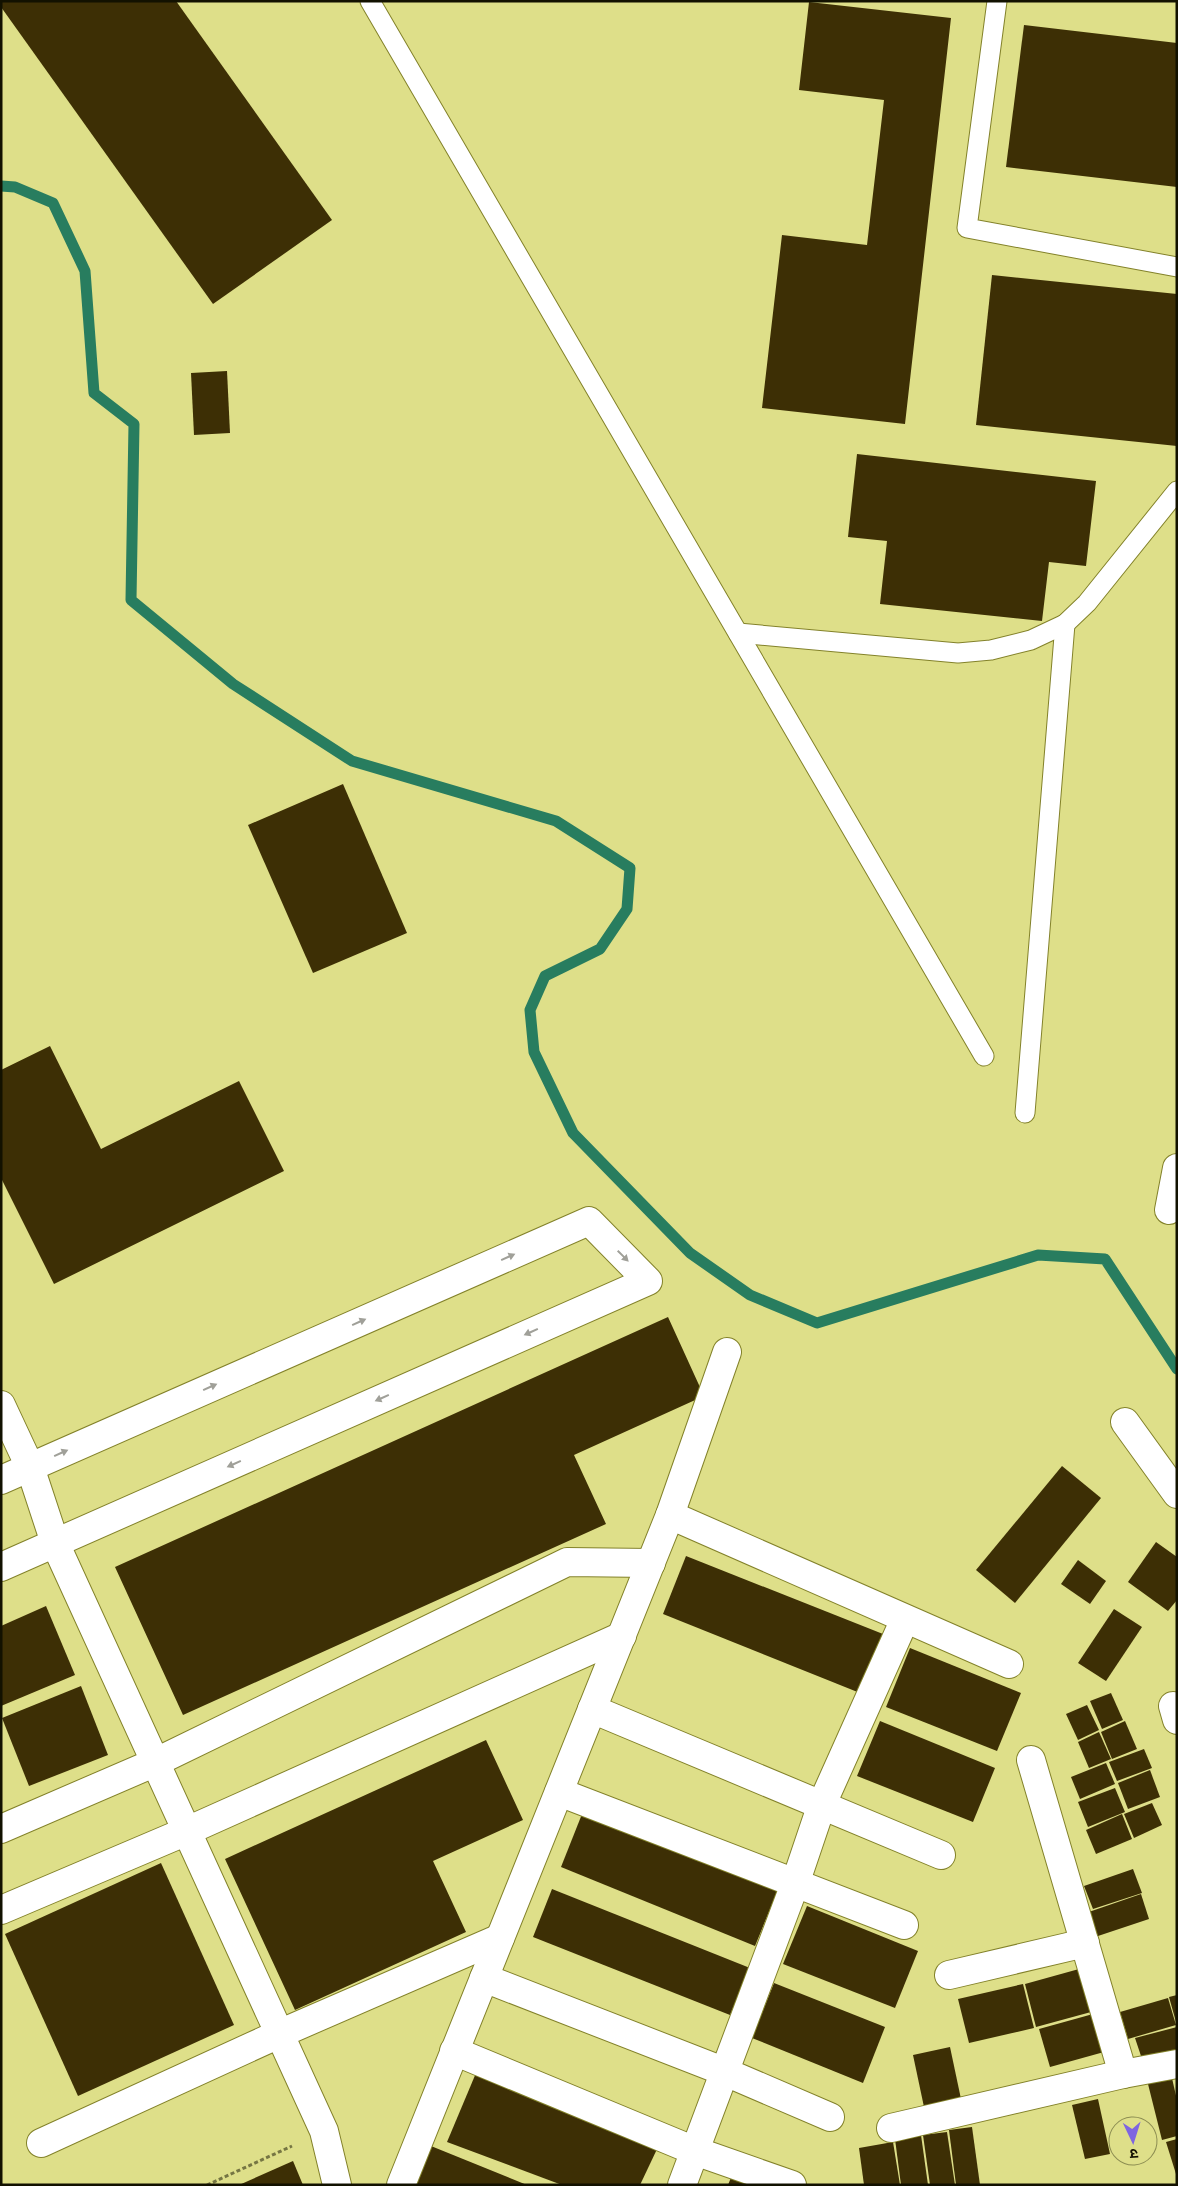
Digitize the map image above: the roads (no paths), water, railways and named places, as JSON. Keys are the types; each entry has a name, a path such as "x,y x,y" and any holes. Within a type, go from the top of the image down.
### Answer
{"street":[{"path":"1170,1210 1177,1168"},
{"path":"1,1480 589,1221 648,1281 1,1567"},
{"path":"401,2185 670,1515 727,1352"},
{"path":"1,1405 30,1467 56,1543 324,2131 337,2185"},
{"path":"1125,1422 1177,1494"},
{"path":"670,1515 1009,1664"},
{"path":"1,1829 156,1762 567,1562 651,1563"},
{"path":"682,2185 723,2071 795,1884 822,1804 904,1619"},
{"path":"1,1910 187,1831 622,1636"},
{"path":"592,1709 941,1855"},
{"path":"1031,1760 1123,2074"},
{"path":"559,1792 904,1925"},
{"path":"41,2143 279,2034 500,1938"},
{"path":"949,1975 1085,1943"},
{"path":"484,1978 723,2071 830,2117"},
{"path":"454,2051 695,2151 792,2185"},
{"path":"891,2128 1123,2074 1177,2064"}],"lane":[{"path":"370,1 984,1056"},
{"path":"997,1 967,228 1177,267"},
{"path":"738,634 958,653 991,650 1031,640 1065,624 1087,603 1177,491"},
{"path":"1025,1113 1065,624"}],"waterway":[{"path":"1,186 15,187 53,203 85,271 94,393 134,424 131,600 233,684 352,761 556,821 630,868 627,909 600,949 545,976 530,1010 534,1052 573,1133 690,1253 750,1295 817,1323 1038,1255 1105,1259 1177,1369"}]}
